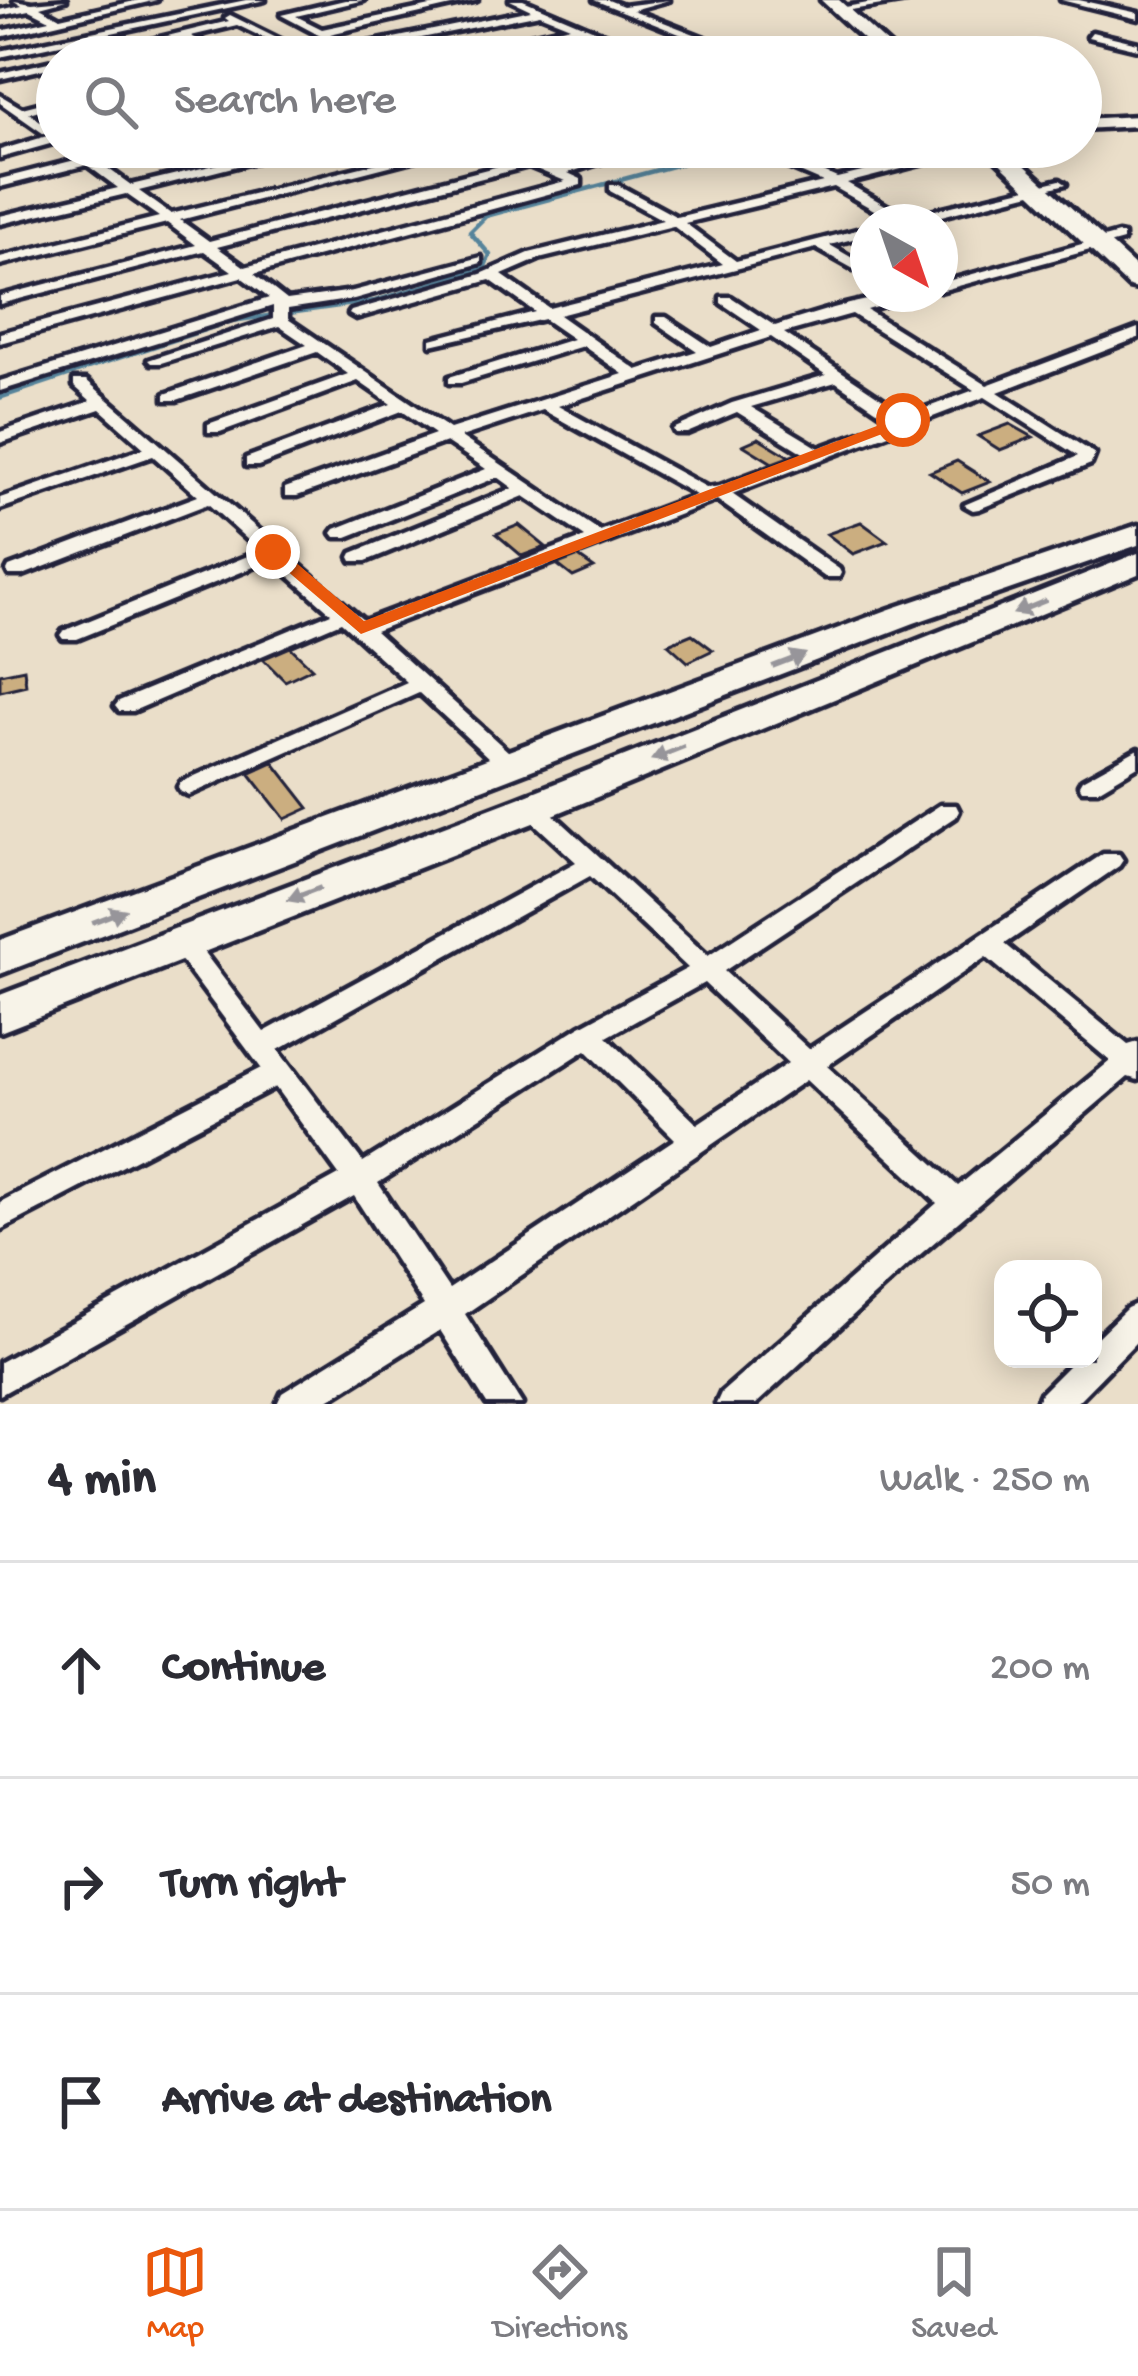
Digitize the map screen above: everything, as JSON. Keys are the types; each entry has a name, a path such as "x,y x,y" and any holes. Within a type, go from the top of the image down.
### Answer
{"main road":[{"path":"847,4 880,36"},
{"path":"1023,168 1107,240 1138,282"},
{"path":"1035,168 1048,186"},
{"path":"1107,240 1138,256"},
{"path":"0,957 902,616 1138,534"},
{"path":"0,1014 532,808 1138,563"}],"street":[{"path":"19,0 87,35"},
{"path":"0,13 62,0"},
{"path":"0,34 152,0"},
{"path":"191,0 267,36"},
{"path":"82,36 260,0"},
{"path":"325,36 286,15 359,0"},
{"path":"319,33 472,0"},
{"path":"515,0 607,36"},
{"path":"599,0 695,36"},
{"path":"605,14 664,0"},
{"path":"847,4 907,0"},
{"path":"1066,0 1138,16"},
{"path":"1119,12 1138,5"},
{"path":"415,36 542,11"},
{"path":"386,19 420,35"},
{"path":"178,36 239,22"},
{"path":"530,36 579,22"},
{"path":"1092,35 1096,36"},
{"path":"1102,37 1138,46"},
{"path":"0,54 36,46"},
{"path":"0,76 36,69"},
{"path":"0,98 36,124"},
{"path":"19,112 36,108"},
{"path":"1102,123 1138,122"},
{"path":"0,154 36,144"},
{"path":"0,183 62,168"},
{"path":"101,168 243,272 316,347 595,536"},
{"path":"0,220 220,168"},
{"path":"0,261 373,168"},
{"path":"0,300 506,168"},
{"path":"0,338 578,182 550,168"},
{"path":"559,172 572,168"},
{"path":"802,168 872,204"},
{"path":"356,314 492,274 534,256 892,168"},
{"path":"192,175 205,184"},
{"path":"958,208 1048,186"},
{"path":"614,188 674,221 733,265"},
{"path":"218,194 232,203"},
{"path":"436,342 850,236"},
{"path":"958,282 1107,240"},
{"path":"818,244 850,262"},
{"path":"0,386 476,260"},
{"path":"492,274 636,376"},
{"path":"726,300 903,420"},
{"path":"291,492 446,436 850,309"},
{"path":"156,360 282,310"},
{"path":"860,312 1088,457 973,505"},
{"path":"661,320 710,353"},
{"path":"361,629 595,536 1138,333"},
{"path":"455,380 586,340"},
{"path":"171,397 316,347"},
{"path":"214,428 356,376"},
{"path":"681,429 838,376"},
{"path":"80,383 512,767"},
{"path":"0,438 102,403"},
{"path":"545,405 711,492 832,573"},
{"path":"251,462 401,406"},
{"path":"738,406 815,453"},
{"path":"0,504 156,449"},
{"path":"341,533 498,471"},
{"path":"359,557 525,489"},
{"path":"16,571 211,497"},
{"path":"70,635 273,552"},
{"path":"126,706 344,614"},
{"path":"189,787 421,684"},
{"path":"1090,785 1138,756"},
{"path":"532,808 958,1204"},
{"path":"0,1379 359,1179 588,1035 706,970 947,811"},
{"path":"293,1404 444,1310 1111,860"},
{"path":"260,1047 592,864"},
{"path":"181,941 359,1179 506,1404"},
{"path":"732,1404 958,1204 1134,1061 985,942"},
{"path":"588,1035 694,1140"},
{"path":"0,1217 279,1072"},
{"path":"1052,1404 1138,1318"}],"building":[{"path":"1010,424 1033,437 1000,450 978,436"},
{"path":"759,438 790,457 774,464 743,445"},
{"path":"957,461 990,482 962,493 930,472"},
{"path":"861,522 887,541 853,554 827,534"},
{"path":"519,525 546,547 522,556 496,534"},
{"path":"570,551 594,568 573,577 550,559"},
{"path":"692,634 713,650 688,662 668,644"},
{"path":"286,643 312,668 285,681 259,655"},
{"path":"24,669 26,685 0,691 0,674"},
{"path":"273,762 309,808 285,819 249,773"}],"waterway":[{"path":"75,372 232,321 375,301 484,268 490,255 470,232 486,216 665,168"},
{"path":"75,372 84,369"},
{"path":"0,397 75,372"}],"route":[{"path":"273,552 361,629 903,420"}]}
